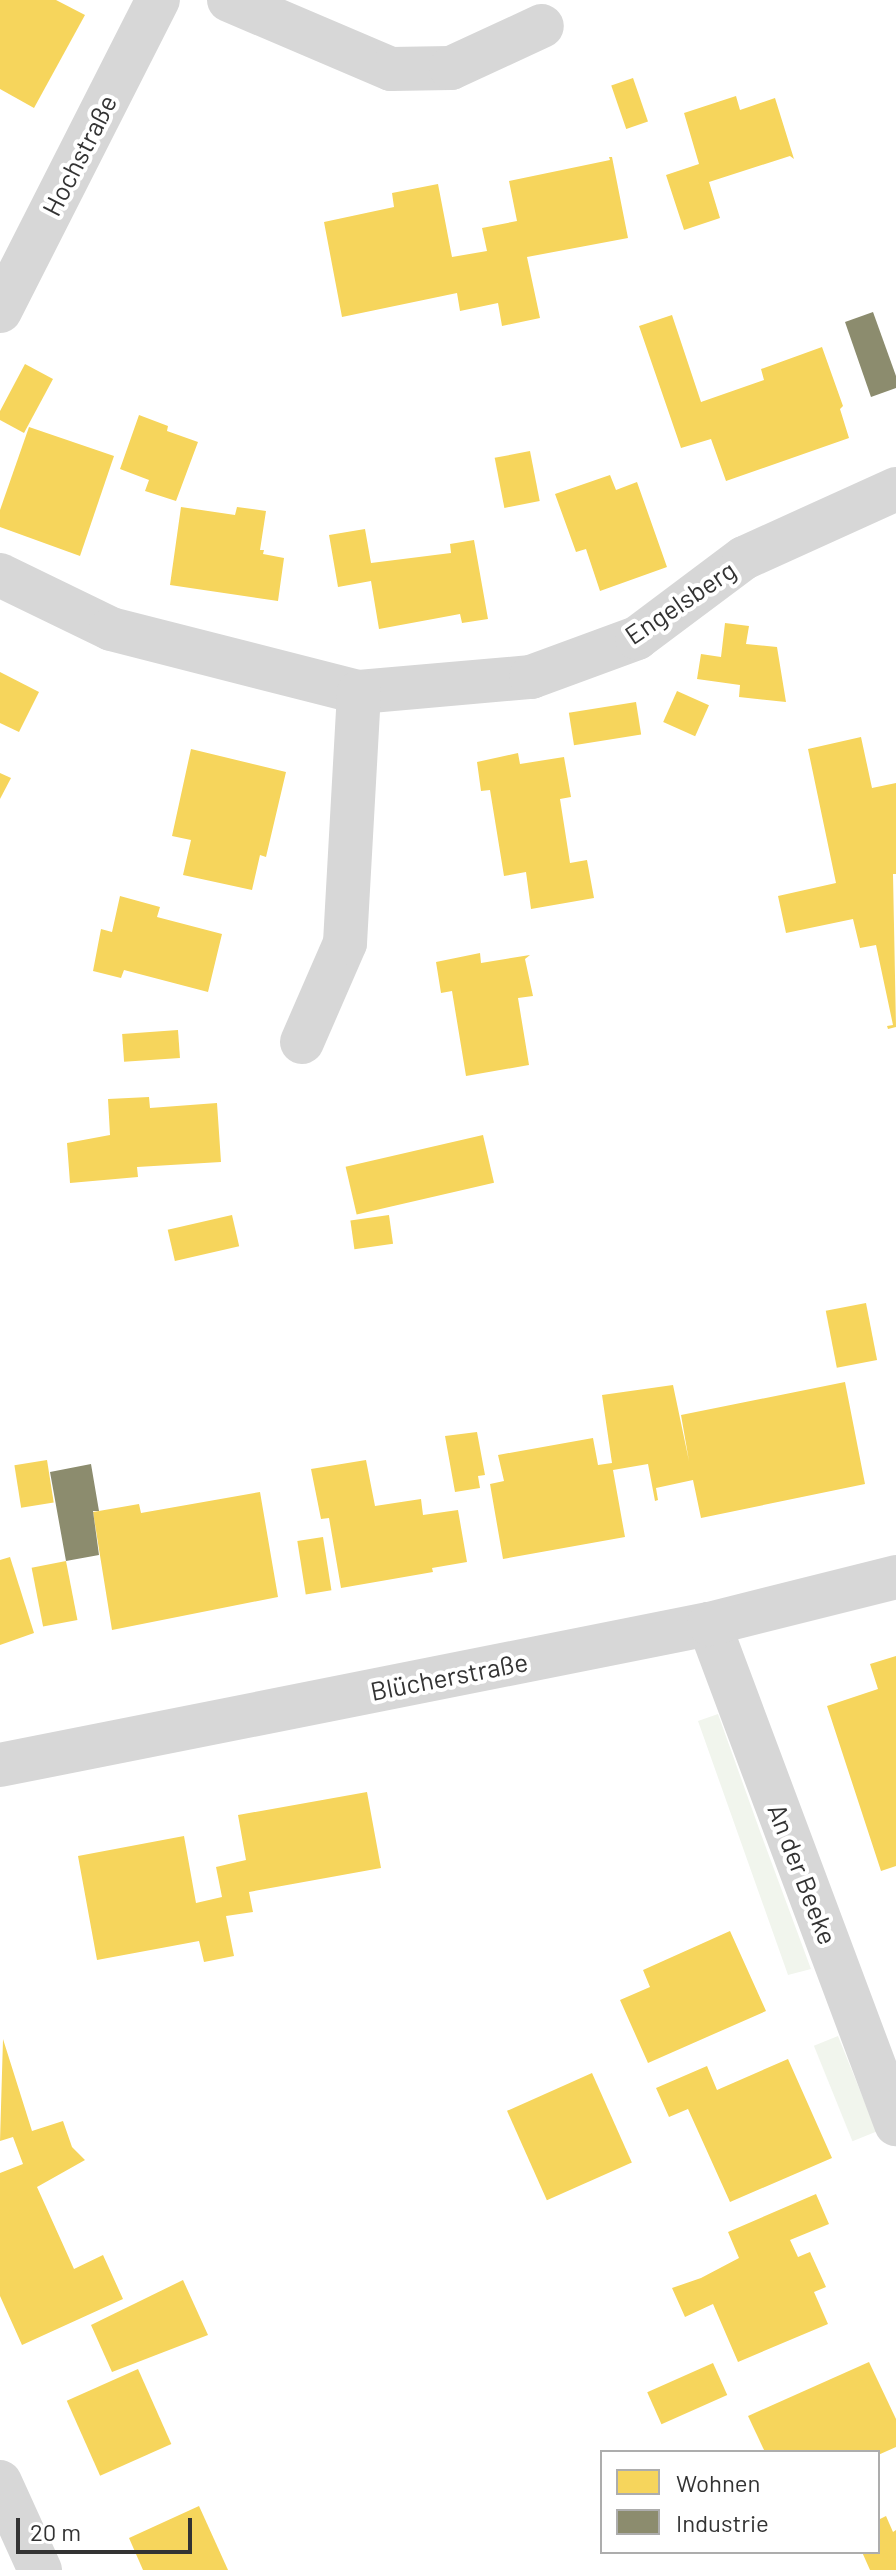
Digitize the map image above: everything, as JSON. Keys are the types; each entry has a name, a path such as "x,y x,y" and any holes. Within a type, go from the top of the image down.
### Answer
{"street":[{"name":"Hochstraße","path":"0,311 158,0"},
{"path":"229,0 391,69 451,68 542,26"},
{"name":"Engelsberg","path":"0,575 111,629 359,692 531,677 637,638 744,558 896,489"},
{"path":"302,1042 345,943 359,692"},
{"name":"Blücherstraße","path":"0,1765 709,1624 896,1577"},
{"name":"An der Beeke","path":"709,1624 896,2124"},
{"path":"0,2482 40,2570"}],"shaded area":[{"path":"718,1714 811,1969 788,1975 698,1721"},
{"path":"838,2036 877,2131 852,2141 814,2046"}],"building: Wohnen":[{"path":"0,0 56,0 85,15 34,108 0,89"},
{"path":"633,78 648,121 626,129 611,85"},
{"path":"736,96 740,110 775,98 794,159 790,156 709,182 720,218 684,230 666,175 699,164 684,113"},
{"path":"609,157 612,157 628,238 527,257 540,318 502,326 498,303 460,311 457,293 342,317 324,222 394,207 392,193 438,184 452,257 487,251 482,228 517,221 509,181 610,160"},
{"path":"672,315 701,402 764,380 761,369 822,347 843,406 840,409 849,438 726,481 711,439 681,448 639,326"},
{"path":"25,364 53,379 24,433 0,420 0,411"},
{"path":"139,415 168,426 167,431 198,442 176,501 145,491 149,480 120,469"},
{"path":"29,427 114,456 80,556 0,527 0,510"},
{"path":"530,451 540,501 504,508 495,458"},
{"path":"610,475 616,490 637,482 667,567 600,591 586,549 576,552 555,494"},
{"path":"181,507 235,515 237,507 266,511 260,550 264,550 263,554 284,558 278,601 170,585"},
{"path":"365,529 371,563 451,553 450,544 474,540 488,619 462,623 460,614 379,629 371,581 338,587 329,535"},
{"path":"725,623 749,626 746,644 777,647 786,702 739,697 740,685 697,679 701,654 721,657"},
{"path":"0,672 39,692 19,732 0,723"},
{"path":"677,691 709,705 695,736 663,722"},
{"path":"636,702 641,735 574,745 569,713"},
{"path":"861,737 872,788 896,783 896,874 893,874 896,1027 888,1029 887,1026 893,1025 876,945 860,948 853,919 786,933 778,896 836,883 808,749"},
{"path":"191,749 286,772 266,857 260,855 252,890 183,875 191,840 172,836"},
{"path":"518,753 520,764 564,757 571,797 560,799 570,863 587,860 594,898 531,909 526,872 504,876 490,790 481,791 477,762"},
{"path":"0,773 11,778 0,799"},
{"path":"120,896 160,907 157,917 222,934 208,992 124,970 121,978 93,971 101,929 112,932"},
{"path":"480,953 481,963 530,955 525,959 533,996 518,998 529,1065 466,1076 452,991 441,993 436,962"},
{"path":"178,1030 180,1058 124,1062 122,1034"},
{"path":"149,1097 150,1108 217,1103 221,1162 137,1167 138,1177 70,1183 67,1143 110,1135 108,1099"},
{"path":"483,1135 494,1183 357,1214 346,1167"},
{"path":"232,1215 239,1246 175,1261 168,1230"},
{"path":"389,1215 393,1244 354,1249 350,1220"},
{"path":"866,1303 877,1360 837,1368 826,1311"},
{"path":"845,1382 865,1484 701,1518 693,1480 656,1488 658,1500 655,1501 648,1464 613,1470 625,1537 503,1559 490,1484 504,1481 498,1455 593,1438 598,1465 612,1463 602,1395 673,1385 689,1461 681,1415"},
{"path":"477,1432 485,1475 478,1476 480,1488 455,1492 445,1436"},
{"path":"47,1460 54,1502 21,1508 14,1465"},
{"path":"366,1460 375,1506 421,1499 423,1515 458,1510 467,1562 432,1568 433,1572 341,1588 329,1518 321,1519 311,1469"},
{"path":"260,1492 278,1597 112,1630 93,1512 139,1504 141,1513"},
{"path":"323,1537 331,1590 306,1594 297,1541"},
{"path":"10,1557 34,1633 0,1645 0,1560"},
{"path":"66,1561 77,1620 43,1627 32,1568"},
{"path":"896,1656 896,1866 881,1871 827,1706 878,1689 870,1664"},
{"path":"367,1792 381,1868 249,1892 253,1912 226,1916 234,1956 204,1962 199,1941 97,1960 78,1856 184,1836 196,1903 222,1897 216,1867 246,1860 238,1815"},
{"path":"730,1931 766,2011 648,2063 620,2000 650,1987 643,1970"},
{"path":"3,2039 32,2131 63,2121 72,2147 85,2160 37,2187 74,2269 103,2255 123,2299 22,2345 0,2296 0,2173 23,2164 13,2137 0,2141"},
{"path":"788,2059 832,2158 730,2202 688,2109 669,2117 656,2088 707,2066 717,2090"},
{"path":"592,2073 632,2163 547,2200 507,2111"},
{"path":"816,2194 829,2224 790,2240 798,2257 810,2252 826,2287 814,2292 828,2324 738,2362 713,2304 685,2317 672,2288 701,2278 739,2258 728,2232"},
{"path":"183,2280 208,2335 112,2372 91,2325"},
{"path":"869,2362 896,2419 896,2447 880,2454 880,2450 764,2450 748,2416"},
{"path":"713,2363 727,2395 661,2424 647,2392"},
{"path":"138,2369 171,2444 100,2476 67,2401"},
{"path":"199,2506 228,2570 143,2570 129,2538"},
{"path":"886,2516 893,2532 896,2530 896,2570 870,2570 863,2554 880,2554 880,2519"}],"building: Industrie":[{"path":"873,312 896,376 896,388 871,397 845,322"},
{"path":"91,1464 99,1511 93,1511 99,1555 66,1561 50,1472"}]}
